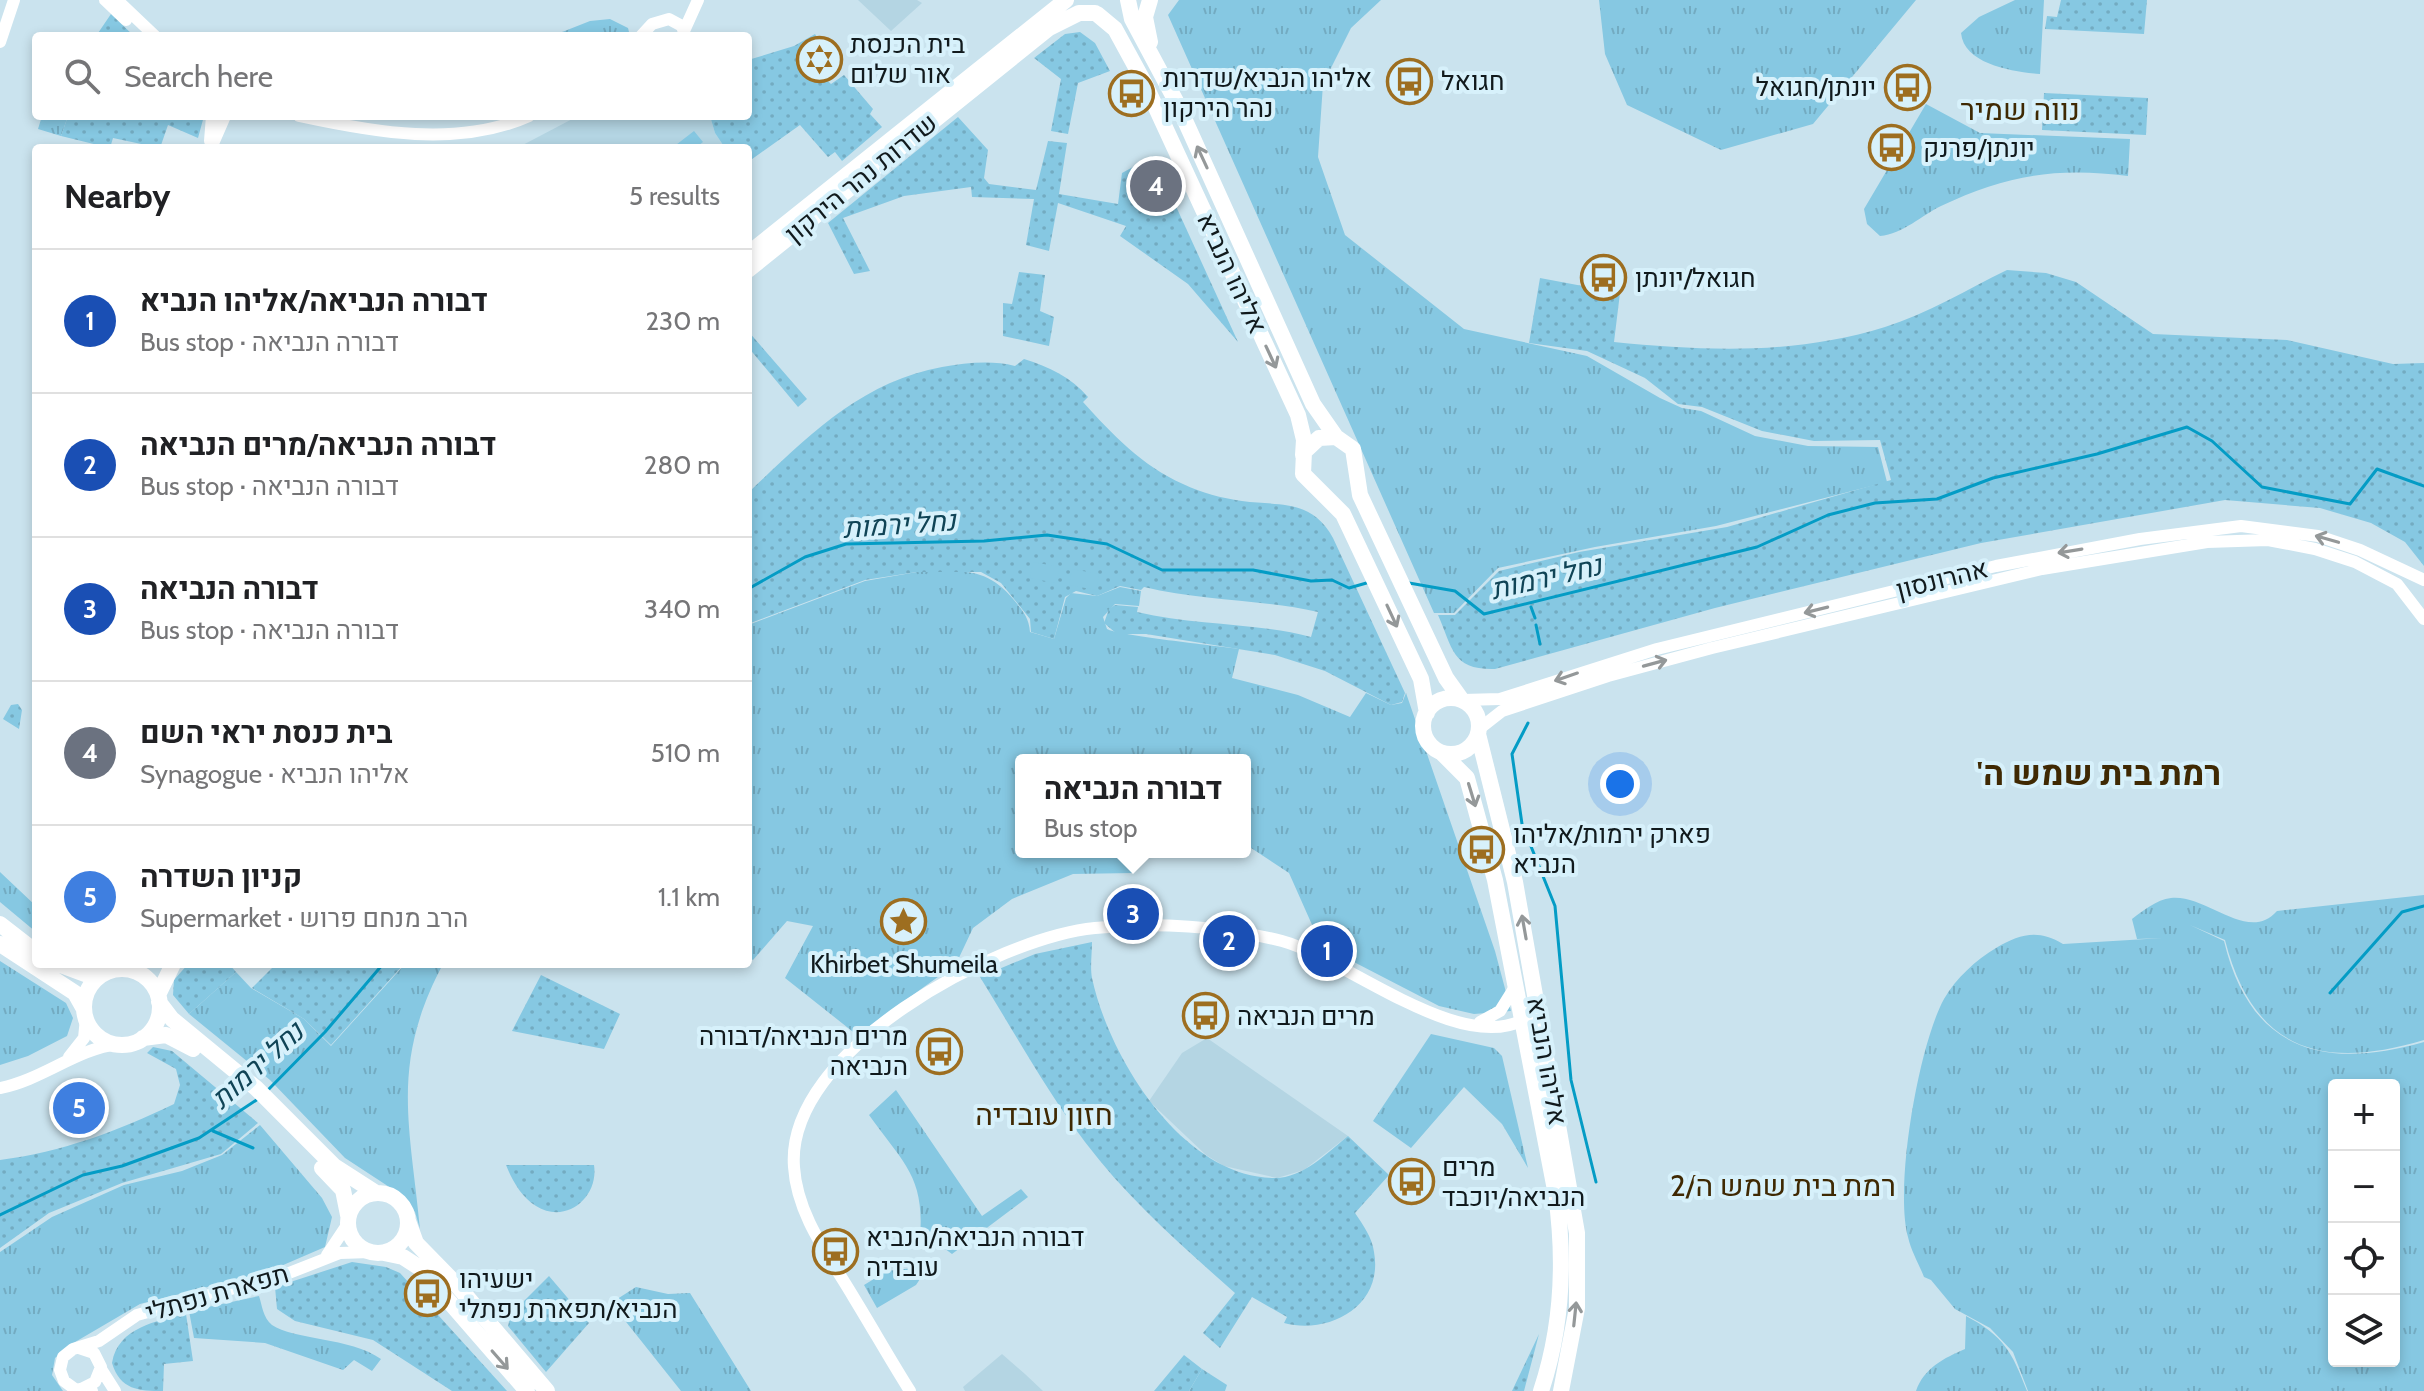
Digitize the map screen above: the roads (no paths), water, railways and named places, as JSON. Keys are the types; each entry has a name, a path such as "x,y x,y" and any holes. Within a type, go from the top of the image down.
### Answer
{"main road":[{"path":"1024,32 1051,0"},
{"name":"שדרות נהר הירקון","path":"752,251 1066,0"},
{"name":"אליהו הנביא","path":"1080,0 1115,29 1145,84 1300,421 1305,447 1302,457"},
{"name":"שדרות נהר הירקון","path":"752,267 1049,28 1079,13 1113,13 1128,0"},
{"name":"אליהו הנביא","path":"1128,0 1132,19 1152,51 1313,404 1336,437"},
{"path":"1150,0 1145,17 1152,51"},
{"path":"1336,437 1353,449 1357,487 1439,665 1462,700 1476,712 1479,731 1464,751 1442,753 1430,745 1424,735 1427,713 1421,679 1338,507 1305,477 1302,457 1315,440 1336,437"},
{"path":"1319,489 1339,489 1350,482 1356,471"},
{"path":"1427,713 1442,700 1462,700"},
{"name":"אליהו הנביא","path":"1479,731 1511,863 1577,1233 1577,1308 1561,1391"},
{"name":"אליהו הנביא","path":"1442,753 1461,770 1469,784 1495,880 1552,1166 1561,1235 1558,1310 1541,1391"},
{"path":"0,924 32,949"},
{"path":"0,944 32,965"},
{"path":"37,968 75,993 98,1036 118,1044 171,1036 204,1052 266,1096 343,1190 354,1242 377,1252 407,1259 420,1268 527,1391"},
{"path":"69,968 85,974 142,968"},
{"path":"143,1038 156,1022 159,998 171,968"},
{"path":"85,1013 91,986 109,971"},
{"path":"133,971 150,981 172,1019 204,1052"},
{"path":"314,1154 376,1193 398,1201 416,1243 456,1284 547,1391"},
{"path":"348,1220 359,1199 376,1193"},
{"path":"377,1252 400,1243 408,1221"}],"street":[{"path":"0,15 5,0"},
{"path":"0,42 14,0"},
{"path":"105,0 139,32"},
{"path":"117,0 151,32"},
{"path":"645,32 652,24 669,19 691,0"},
{"path":"684,32 698,0"},
{"path":"669,19 683,32"},
{"path":"210,144 212,120"},
{"path":"212,144 223,120"},
{"path":"322,120 395,133 435,135 498,126 517,120"},
{"path":"366,120 435,128 483,120"},
{"name":"אהרונסון","path":"1462,700 1500,699 1657,649 1996,566 2140,539 2241,526 2318,536 2360,550 2424,582"},
{"name":"אהרונסון","path":"1479,731 1502,711 1608,676 1712,648 2042,569 2207,542 2268,540 2315,549 2376,572 2397,584 2424,619"},
{"path":"2414,605 2416,591 2424,582"},
{"path":"910,1391 808,1220 796,1184 794,1147 805,1108 830,1071 934,989 990,957 1038,939 1092,928 1155,927 1225,932 1281,941 1323,957 1412,1006 1473,1024 1521,1021 1537,1004"},
{"path":"1473,1024 1500,1011 1515,987"},
{"path":"63,1064 84,1038 85,1013"},
{"path":"0,1088 26,1082 103,1046 118,1044"},
{"name":"תפארת נפתלי","path":"321,1260 337,1244 348,1220"},
{"name":"תפארת נפתלי","path":"79,1348 95,1343 153,1308 289,1273 349,1251 377,1252"},
{"name":"תפארת נפתלי","path":"101,1366 102,1351 114,1330"},
{"path":"101,1366 95,1382 87,1390 66,1384 60,1370 65,1355 79,1348 91,1351 101,1366 115,1391"}],"waterway":[{"name":"נחל ירמות","path":"1409,583 1455,591 1484,614 1757,547 1828,515 1875,503 1937,499 1993,478 2097,454 2187,427 2212,441 2262,487 2350,504 2377,469 2424,486"},
{"name":"נחל ירמות","path":"752,587 805,557 846,544 984,541 1047,535 1107,544 1162,570 1253,570 1311,581 1332,580 1349,588 1370,582"},
{"path":"1531,607 1535,618"},
{"path":"1536,625 1540,644"},
{"path":"1528,723 1512,754 1522,824 1555,906 1571,1080 1596,1182"},
{"path":"2330,993 2402,912 2424,906"},
{"name":"נחל ירמות","path":"267,1091 325,1032 380,968"},
{"name":"נחל ירמות","path":"0,1215 83,1175 122,1166 199,1138 258,1099"},
{"path":"213,1131 253,1148"}],"place":[{"name":"בית הכנסת אור שלום","path":"819,59"},
{"name":"חגואל","path":"1410,81"},
{"name":"יונתן/חגואל","path":"1907,87"},
{"name":"אליהו הנביא/שדרות נהר הירקון","path":"1132,93"},
{"name":"יונתן/פרנק","path":"1892,148"},
{"name":"בית כנסת יראי השם","path":"1156,186"},
{"name":"חגואל/יונתן","path":"1604,278"},
{"name":"פארק ירמות/אליהו הנביא","path":"1482,849"},
{"name":"דבורה הנביאה","path":"1133,914"},
{"name":"Khirbet Shumeila","path":"904,921"},
{"name":"דבורה הנביאה/מרים הנביאה","path":"1229,941"},
{"name":"דבורה הנביאה/אליהו הנביא","path":"1327,951"},
{"name":"מרים הנביאה","path":"1206,1016"},
{"name":"מרים הנביאה/דבורה הנביאה","path":"939,1051"},
{"name":"קניון השדרה","path":"79,1108"},
{"name":"מרים הנביאה/יוכבד","path":"1411,1182"},
{"name":"דבורה הנביאה/הנביא עובדיה","path":"835,1252"},
{"name":"ישעיהו הנביא/תפארת נפתלי","path":"428,1294"}],"district":[{"name":"נווה שמיר","path":"2020,110"},
{"name":"'רמת בית שמש ה","path":"2099,773"},
{"name":"חזון עובדיה","path":"1044,1115"},
{"name":"2/רמת בית שמש ה","path":"1783,1186"}]}
